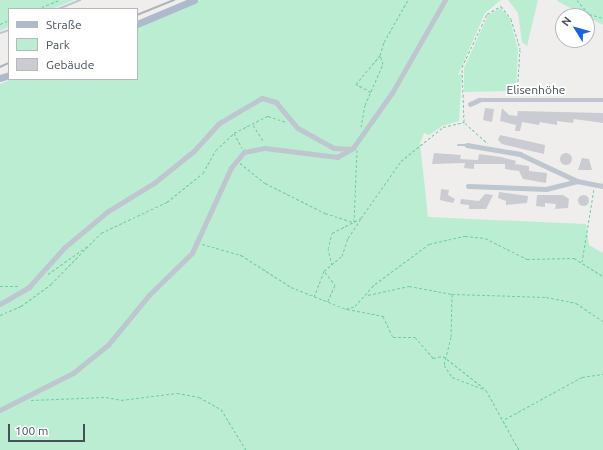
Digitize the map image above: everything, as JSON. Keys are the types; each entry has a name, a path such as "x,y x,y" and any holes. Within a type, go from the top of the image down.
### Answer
{"main road":[{"path":"138,24 194,0"}],"street":[{"path":"0,410 66,377 99,354 198,243 236,160 244,152 265,148 337,157 354,146 392,93 445,0"},
{"path":"0,304 29,287 64,248 113,208 158,180 194,151 223,121 268,97 276,102 289,121 334,148 354,146"},
{"name":"Elisenhöhe","path":"470,104 479,100 603,100"},
{"path":"467,145 520,154 577,181 603,186"},
{"path":"468,186 546,189 577,181"}],"lane":[{"path":"60,8 80,0"},
{"path":"458,144 467,145"}],"path":[{"path":"39,8 59,0"},
{"path":"372,93 356,84 380,55 408,0"},
{"path":"577,0 589,14 603,18"},
{"path":"490,148 464,122 462,68 487,14 501,6 511,19 520,49 516,100"},
{"path":"361,128 360,120 383,64 380,55"},
{"path":"0,315 21,306 51,284 91,243 106,230 167,202 203,173 216,150 234,133 268,116 289,121"},
{"path":"314,298 324,272 342,256 348,238 401,161 443,127 464,122"},
{"path":"252,125 265,148"},
{"path":"234,133 244,152"},
{"path":"354,146 354,223"},
{"path":"236,160 265,183 325,213 354,223"},
{"path":"582,263 586,257 595,184"},
{"path":"332,265 328,249 332,233 354,223 361,218"},
{"path":"346,309 355,306 367,295 374,284 429,244 465,236 485,238 526,259 550,256 574,258 603,276"},
{"path":"198,243 241,255 314,298 353,311 383,316 393,337 415,337 433,358 443,356 486,390 504,419 519,450"},
{"path":"324,272 335,285 327,303"},
{"path":"367,295 408,286 452,294 546,297 576,304 603,321"},
{"path":"452,294 451,337 443,356 444,365 452,377 486,390"},
{"path":"353,311 355,306"},
{"path":"504,419 582,377 603,374"},
{"path":"23,398 36,401 106,397 121,400 177,393 199,397 221,409 246,450"}],"green space":[{"path":"0,0 74,0 54,8 8,8 8,27 0,31"},
{"path":"201,0 501,0 485,13 458,75 462,74 459,121 442,126 429,135 424,133 420,143 428,217 586,224 589,245 603,253 603,450 0,450 0,84 10,80 138,80 138,27"},
{"path":"508,0 538,0 527,46 522,42 518,13"},
{"path":"557,0 603,0 603,25 595,21 595,8 570,8"},
{"path":"501,8 510,19 518,50 516,91 464,92 464,68 488,15"}],"building":[{"path":"485,108 494,109 492,122 483,120"},
{"path":"502,108 509,115 517,116 518,111 603,113 603,123 574,119 573,123 557,121 557,125 540,122 539,125 522,122 520,131 515,131 516,125 500,121"},
{"path":"500,135 545,145 544,154 502,144 498,140"},
{"path":"434,153 461,155 460,159 478,160 479,154 516,161 515,164 529,166 529,171 547,173 546,183 523,179 519,171 505,169 505,164 474,164 474,169 464,168 465,163 432,164"},
{"path":"564,153 568,153 572,159 568,165 564,165 560,161 560,157"},
{"path":"582,158 589,159 592,170 578,170"},
{"path":"441,189 449,190 448,195 455,199 453,203 440,200"},
{"path":"499,192 528,196 527,203 506,205 506,201 498,198"},
{"path":"485,194 493,195 486,209 469,209 469,205 460,204 461,199 479,201"},
{"path":"537,195 563,195 569,199 568,208 555,209 556,204 545,203 545,207 536,206"},
{"path":"581,195 585,195 587,196 587,204 581,205 578,202 578,198"}],"railway":[{"path":"138,15 174,0"},
{"path":"0,67 8,63"}]}
